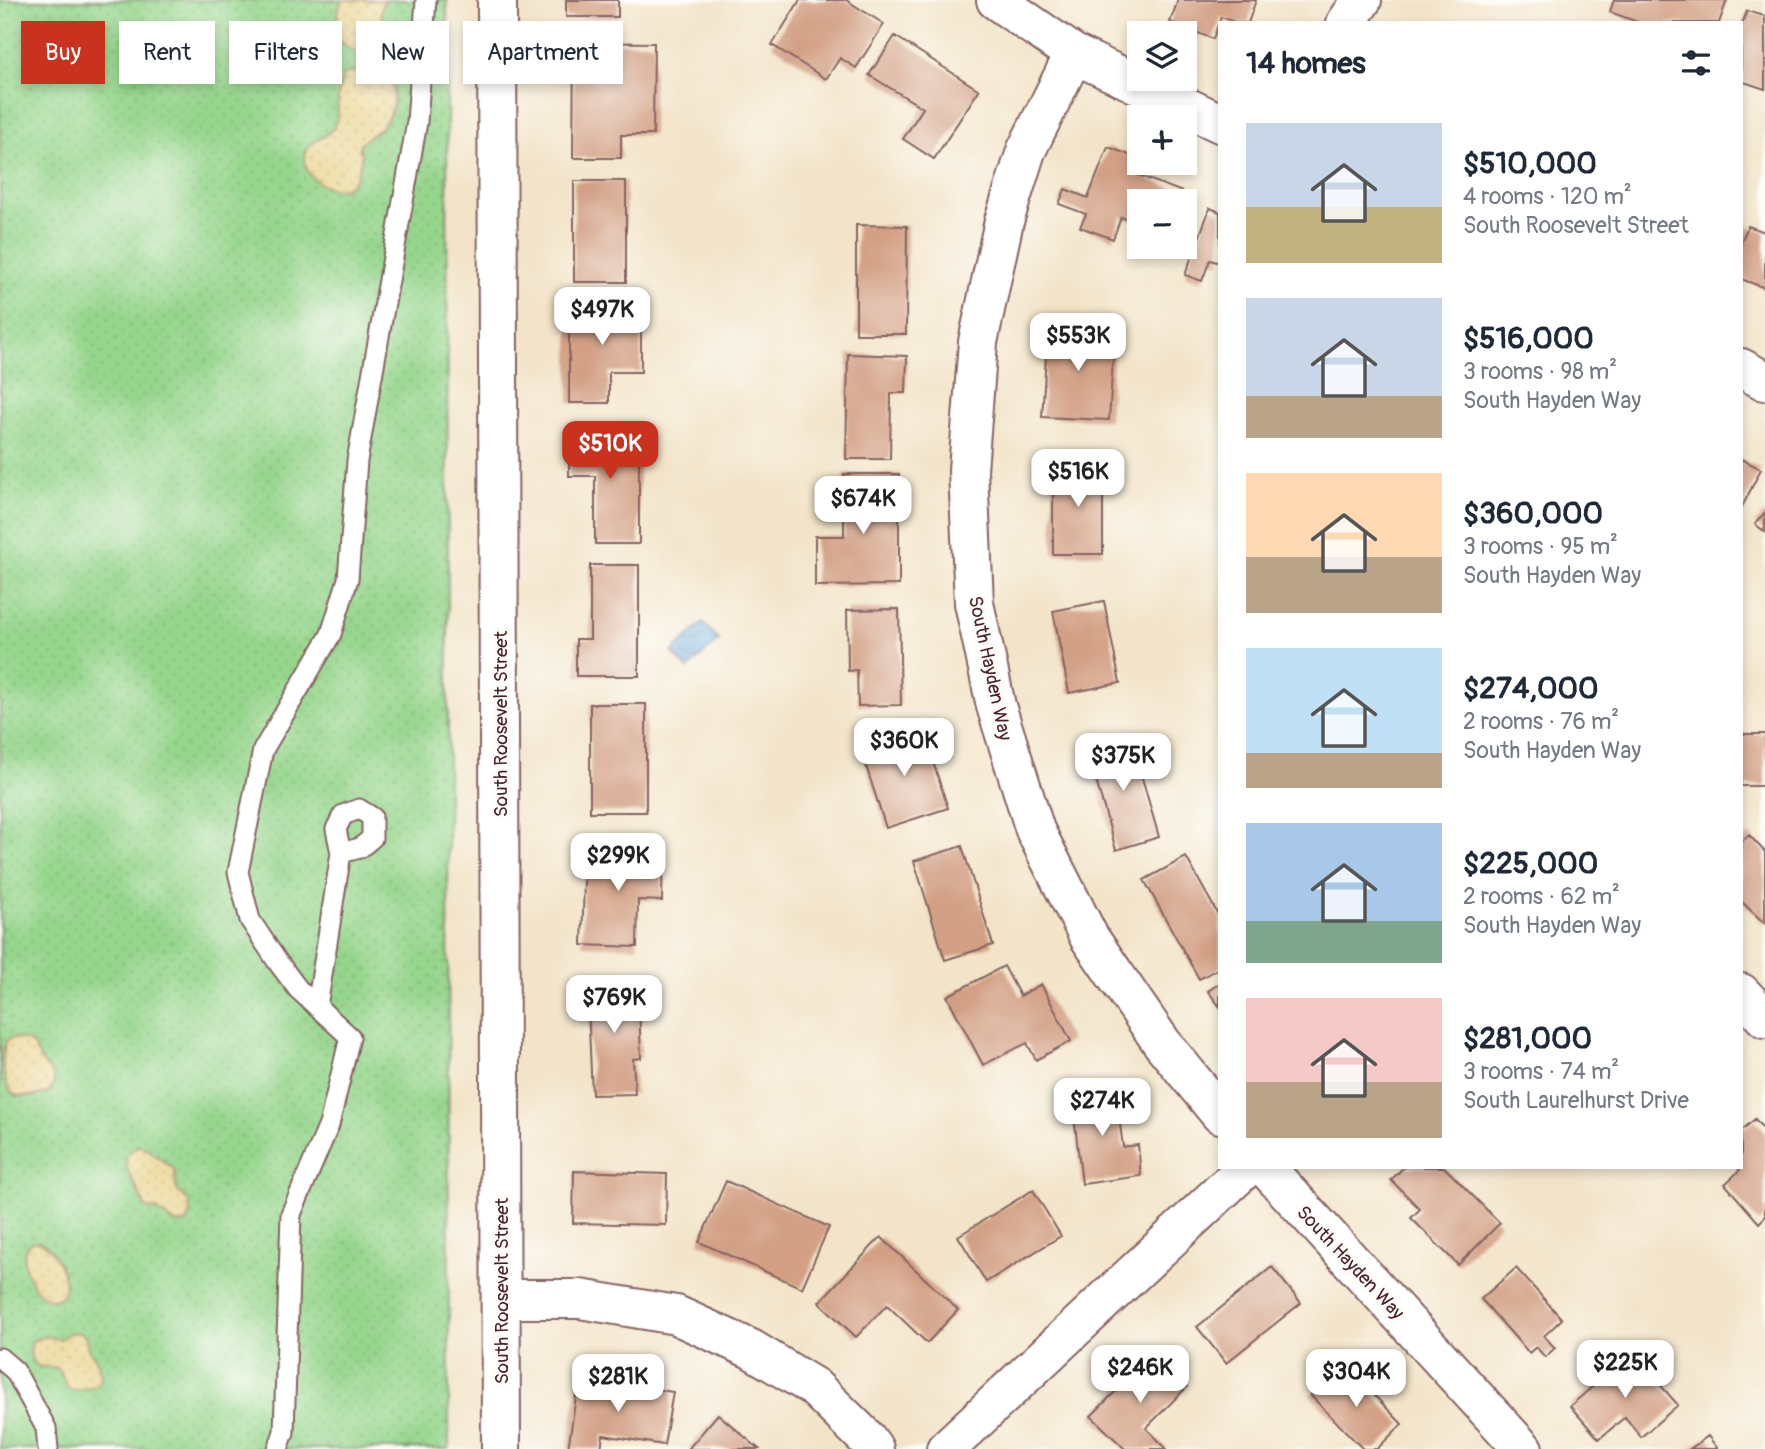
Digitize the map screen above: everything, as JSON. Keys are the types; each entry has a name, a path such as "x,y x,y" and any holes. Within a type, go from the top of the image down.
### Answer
{"street":[{"name":"South Roosevelt Street","path":"498,0 501,1449"},
{"path":"996,0 1074,54 1218,122"},
{"path":"1347,21 1362,0"},
{"name":"South Hayden Way","path":"1074,54 1026,151 1004,221 978,342 968,470 974,603 996,706 1035,830 1089,937 1162,1043 1218,1112"},
{"path":"1743,369 1765,381"},
{"path":"1743,995 1765,1018"},
{"path":"946,1449 1245,1169"},
{"name":"South Hayden Way","path":"1267,1169 1523,1449"},
{"path":"501,1299 580,1299 676,1315 751,1349 814,1387 874,1449"}],"lane":[{"path":"278,1449 284,1432 291,1214 329,1125 350,1037 298,989 250,920 238,872 263,750 331,634 348,579 356,461 417,122 426,0"},
{"path":"317,1007 341,853"},
{"path":"0,1358 15,1371 46,1428 48,1449"}],"green space":[{"path":"0,0 447,0 447,21 356,21 356,84 447,84 449,1449 0,1449"}],"sand":[{"path":"342,0 386,0 381,10 383,21 356,21 356,51 342,43 342,21 336,21"},
{"path":"356,71 356,84 391,84 394,98 387,120 360,143 359,150 362,153 354,180 347,187 334,189 315,180 306,169 305,163 311,145 330,132 336,123 338,96 344,75"},
{"path":"17,1038 32,1045 53,1074 54,1082 48,1093 19,1096 7,1085 3,1053 8,1040"},
{"path":"138,1146 146,1148 174,1169 177,1190 189,1201 187,1223 176,1224 144,1204 126,1167 127,1154"},
{"path":"31,1242 39,1242 47,1247 58,1262 65,1288 57,1299 43,1295 30,1279 24,1259"},
{"path":"71,1332 85,1336 101,1375 100,1382 79,1390 73,1390 66,1385 59,1370 36,1364 30,1352 32,1341 46,1337 60,1339"}],"water":[{"path":"703,623 719,640 688,669 672,652"}],"building":[{"path":"566,0 618,0 618,17 566,17"},
{"path":"800,0 846,0 884,24 856,68 840,58 826,79 772,45"},
{"path":"1178,0 1256,0 1249,21 1232,21 1221,17 1213,39 1197,33 1197,21 1170,21"},
{"path":"1614,0 1727,0 1720,21 1635,21 1610,12"},
{"path":"1747,11 1765,16 1765,89 1743,82 1743,22"},
{"path":"895,36 979,90 934,159 903,139 923,108 869,75"},
{"path":"623,43 654,43 653,135 621,135 621,158 573,158 574,84 623,84"},
{"path":"1108,147 1127,154 1127,175 1137,175 1175,189 1127,189 1127,219 1121,217 1113,239 1080,227 1086,214 1059,204 1065,189 1088,198"},
{"path":"574,181 626,181 626,282 574,282"},
{"path":"1210,208 1218,211 1218,262 1210,260 1202,281 1185,275 1191,259 1197,259 1197,243"},
{"path":"856,225 907,226 906,334 856,334"},
{"path":"1748,226 1765,232 1765,288 1743,280 1743,237"},
{"path":"569,302 641,302 641,372 609,372 609,403 569,403"},
{"path":"1048,325 1115,329 1109,420 1042,417"},
{"path":"848,354 907,356 906,393 891,393 890,459 846,459"},
{"path":"569,431 639,431 639,544 595,544 595,476 569,476"},
{"path":"1743,460 1761,469 1743,505"},
{"path":"1053,465 1103,465 1103,554 1053,554"},
{"path":"844,474 899,474 899,585 815,586 815,536 844,536"},
{"path":"1765,512 1765,532 1755,524"},
{"path":"590,565 639,565 639,676 576,676 576,639 590,639"},
{"path":"1104,601 1120,683 1069,693 1053,611"},
{"path":"899,609 901,705 858,706 857,670 848,671 847,610"},
{"path":"590,704 646,704 646,812 590,812"},
{"path":"922,728 948,808 886,828 860,747"},
{"path":"1743,734 1765,734 1765,786 1743,786"},
{"path":"1130,736 1159,837 1116,850 1087,749"},
{"path":"1749,835 1765,852 1765,924 1743,903 1743,840"},
{"path":"962,846 993,945 945,960 914,861"},
{"path":"585,848 663,850 662,901 638,900 637,947 582,945"},
{"path":"1186,857 1218,914 1218,969 1199,979 1144,880"},
{"path":"1004,966 1020,996 1041,984 1071,1041 1036,1060 1027,1043 983,1065 947,996"},
{"path":"638,979 641,1058 633,1059 635,1094 592,1095 587,981"},
{"path":"1218,984 1218,1004 1208,991"},
{"path":"1115,1086 1123,1147 1138,1145 1141,1176 1082,1184 1071,1091"},
{"path":"1755,1119 1765,1131 1765,1217 1759,1223 1725,1184 1739,1169 1743,1169 1743,1129"},
{"path":"1402,1169 1446,1169 1500,1223 1458,1265 1411,1218 1420,1209 1391,1180"},
{"path":"574,1171 667,1174 666,1225 573,1223"},
{"path":"726,1181 829,1227 802,1288 699,1242"},
{"path":"1033,1190 1061,1236 986,1282 958,1236"},
{"path":"881,1237 958,1310 927,1343 887,1305 856,1337 819,1302"},
{"path":"1272,1267 1301,1303 1226,1363 1197,1327"},
{"path":"1516,1268 1562,1319 1544,1336 1555,1348 1545,1357 1536,1347 1529,1353 1481,1299"},
{"path":"1632,1353 1678,1405 1641,1437 1625,1417 1599,1439 1570,1406"},
{"path":"1153,1354 1187,1387 1146,1428 1167,1449 1125,1449 1091,1416"},
{"path":"1343,1363 1402,1424 1377,1449 1363,1449 1310,1395"},
{"path":"579,1377 673,1392 664,1445 603,1435 601,1449 568,1449"},
{"path":"718,1414 759,1449 688,1449"},
{"path":"1708,1436 1718,1449 1690,1449"}]}
